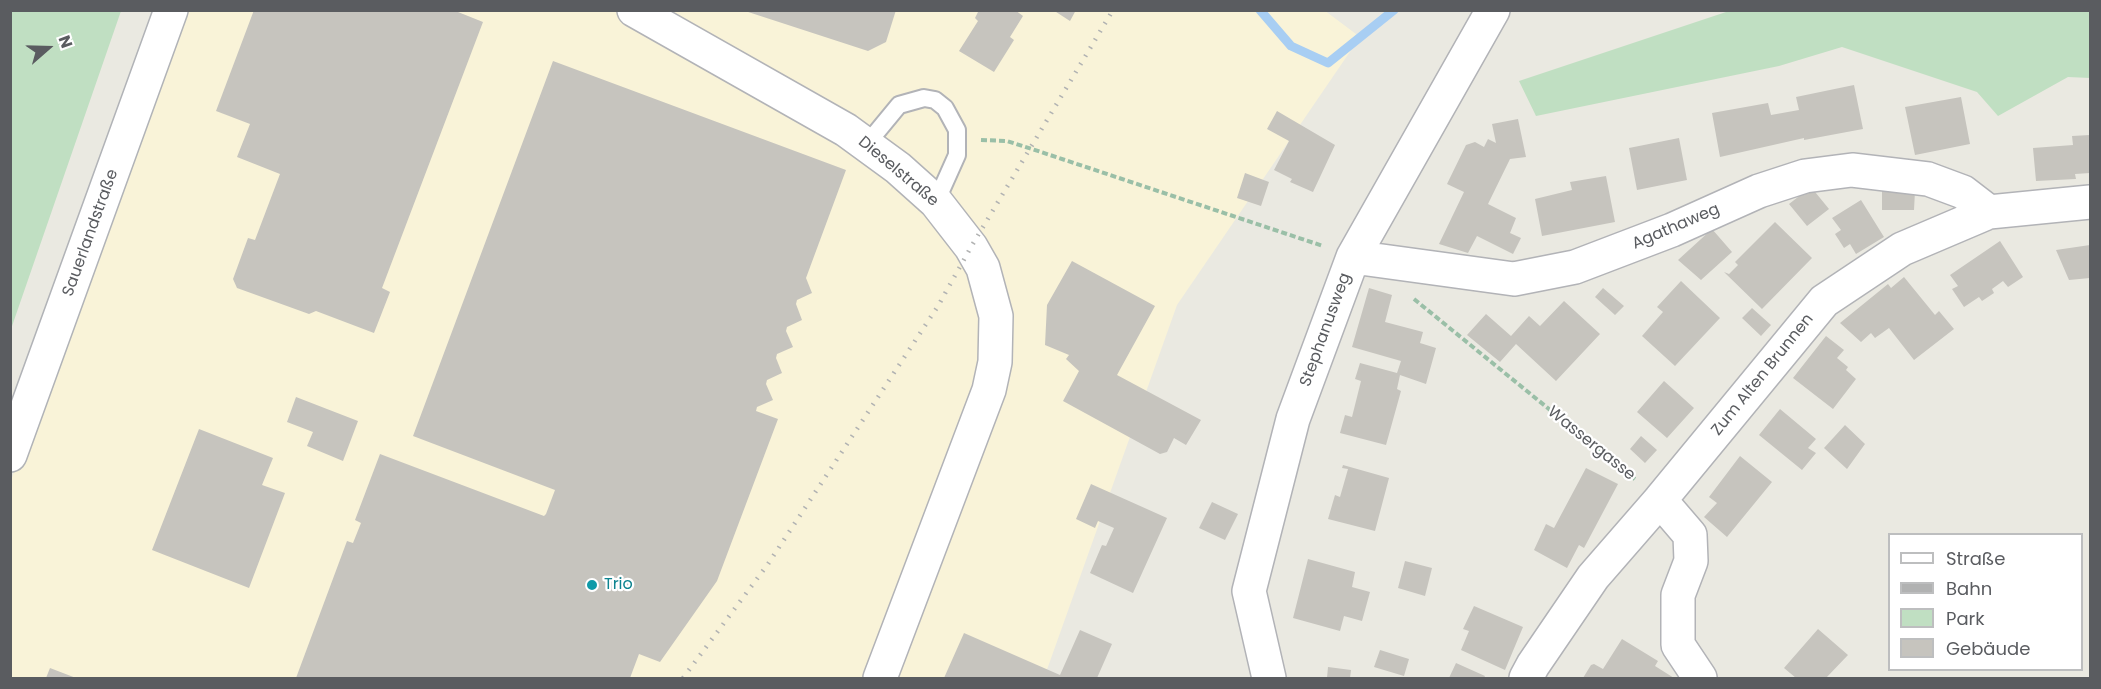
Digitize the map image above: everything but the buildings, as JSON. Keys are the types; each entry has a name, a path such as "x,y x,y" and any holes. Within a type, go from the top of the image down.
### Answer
{"street":[{"name":"Sauerlandstraße","path":"10,455 171,10"},
{"name":"Dieselstraße","path":"634,10 824,115 866,145 936,202 971,247 983,268 996,315 995,362 982,414 880,678"},
{"name":"Stephanusweg","path":"1269,678 1250,591 1293,419 1363,257 1493,10"},
{"name":"Agathaweg","path":"1363,257 1514,279 1575,267 1672,230 1759,191 1804,176 1852,170 1928,179 1963,192 1989,212"},
{"name":"Zum Alten Brunnen","path":"1526,678 1593,577 1660,500 1824,301 1902,249 1989,212 2091,202"},
{"path":"1660,500 1690,535 1691,561 1678,595 1678,645 1700,678"}],"lane":[{"path":"866,145 899,105 924,98 935,100 945,108 954,120 957,155 936,202"}],"path":[{"path":"957,138 1007,141 1363,257"},
{"name":"Wassergasse","path":"1363,257 1660,500"}],"shaded area":[{"path":"1324,10 1360,37 1177,305 1044,678 11,678 11,481 98,213 152,11"}],"green space":[{"path":"1732,10 2090,11 2090,78 2068,77 1998,116 1977,92 1842,47 1779,66 1536,116 1519,81"},
{"path":"10,11 121,11 11,329"}],"waterway":[{"path":"1260,10 1291,46 1328,63 1394,10"}],"railway":[{"path":"683,678 768,564 938,306 1113,10"}],"place":[{"name":"Trio","path":"592,585"}]}
